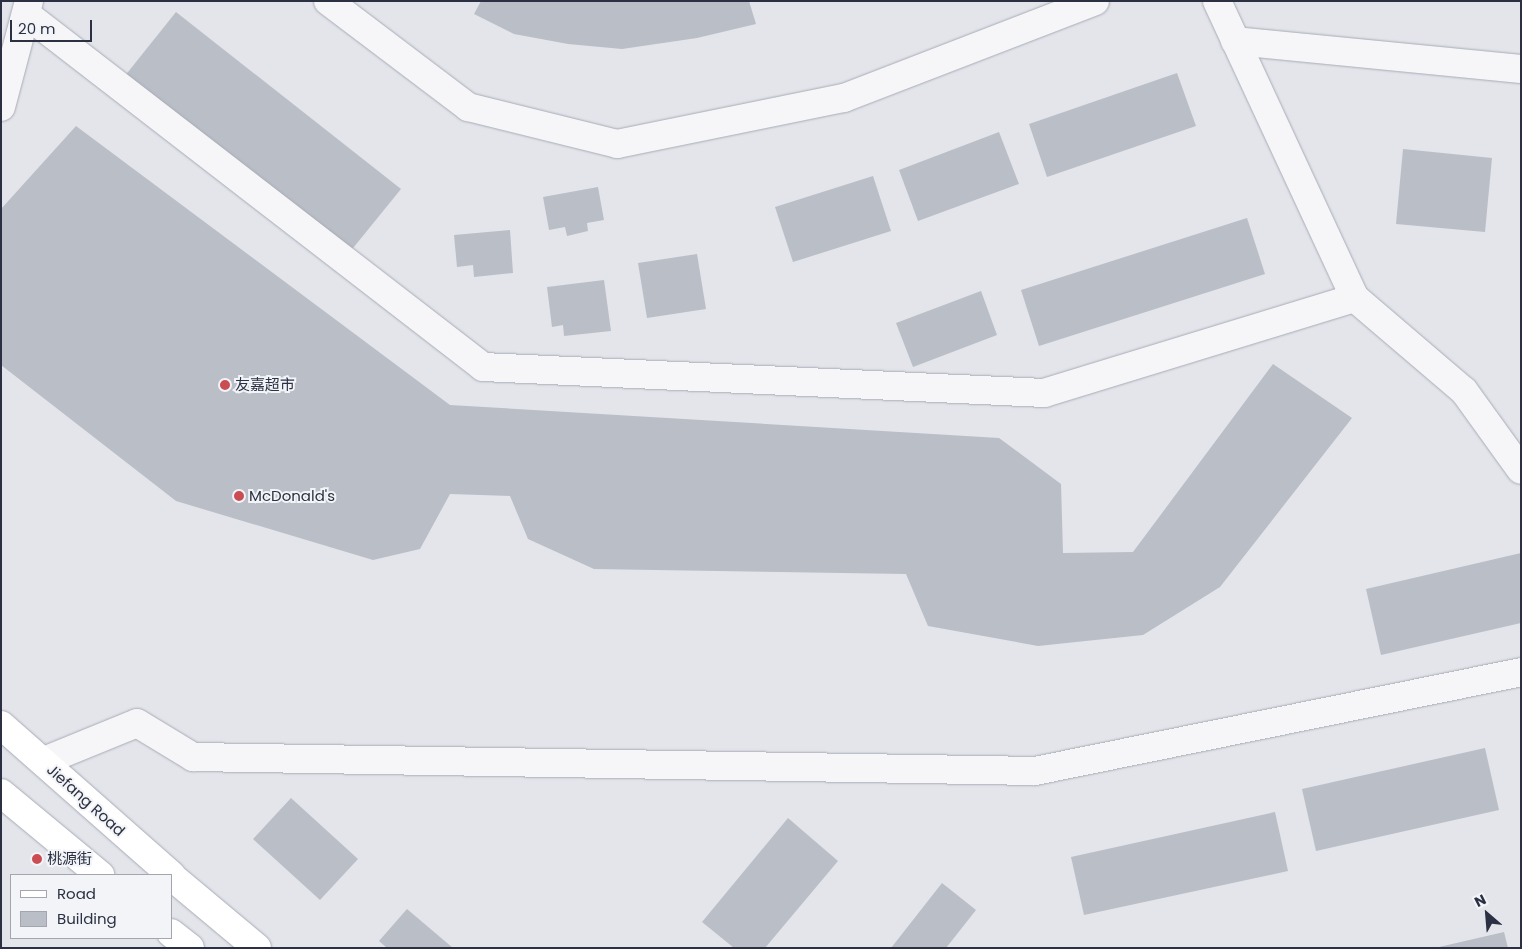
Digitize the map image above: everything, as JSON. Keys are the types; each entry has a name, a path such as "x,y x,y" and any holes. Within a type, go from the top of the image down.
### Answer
{"main road":[{"name":"Jiefang Road","path":"1,725 170,874"},
{"path":"1,793 99,874"},
{"name":"Jiefang Road","path":"172,876 257,948"},
{"path":"172,934 190,948"}],"street":[{"path":"328,1 468,107 617,144 844,98 1095,1"},
{"path":"1217,1 1356,298 1464,391 1521,470"},
{"path":"1,107 28,8 483,368 1044,393 1356,298"},
{"path":"1235,41 1521,68"},
{"path":"44,761 137,723 194,757 1036,771 1521,672"}],"building":[{"path":"481,1 749,1 756,24 697,38 622,49 568,44 514,34 474,14"},
{"path":"176,12 401,189 349,253 124,77"},
{"path":"1177,73 1196,126 1047,177 1029,124"},
{"name":"友嘉超市","path":"76,126 450,405 999,438 1061,484 1063,553 1133,552 1273,364 1352,418 1220,587 1143,635 1038,646 928,626 906,574 594,569 528,539 510,496 450,494 420,549 373,560 176,501 1,365 1,209"},
{"path":"999,132 1019,184 918,221 899,170"},
{"path":"1403,149 1492,158 1485,232 1396,224"},
{"path":"873,176 891,231 793,262 775,207"},
{"path":"598,187 604,220 587,223 588,231 567,236 565,227 549,230 543,197"},
{"path":"1247,218 1265,274 1039,346 1021,290"},
{"path":"510,230 513,273 474,277 473,265 457,267 454,235"},
{"path":"697,254 706,309 647,318 638,263"},
{"path":"604,280 611,331 564,336 563,325 552,327 547,287"},
{"path":"981,291 997,335 913,367 896,323"},
{"path":"1521,553 1521,623 1381,655 1366,589"},
{"path":"1485,748 1499,810 1316,851 1302,789"},
{"path":"291,798 358,859 320,900 253,839"},
{"path":"1275,812 1288,871 1084,915 1071,857"},
{"path":"788,818 838,861 765,948 734,948 702,922"},
{"path":"942,883 976,910 946,948 891,948"},
{"path":"407,909 453,948 387,948 379,941"},
{"path":"1504,932 1508,948 1439,948 1439,947"}],"place":[{"name":"友嘉超市","path":"225,385"},
{"name":"McDonald's","path":"239,496"},
{"name":"桃源街","path":"37,859"}]}
